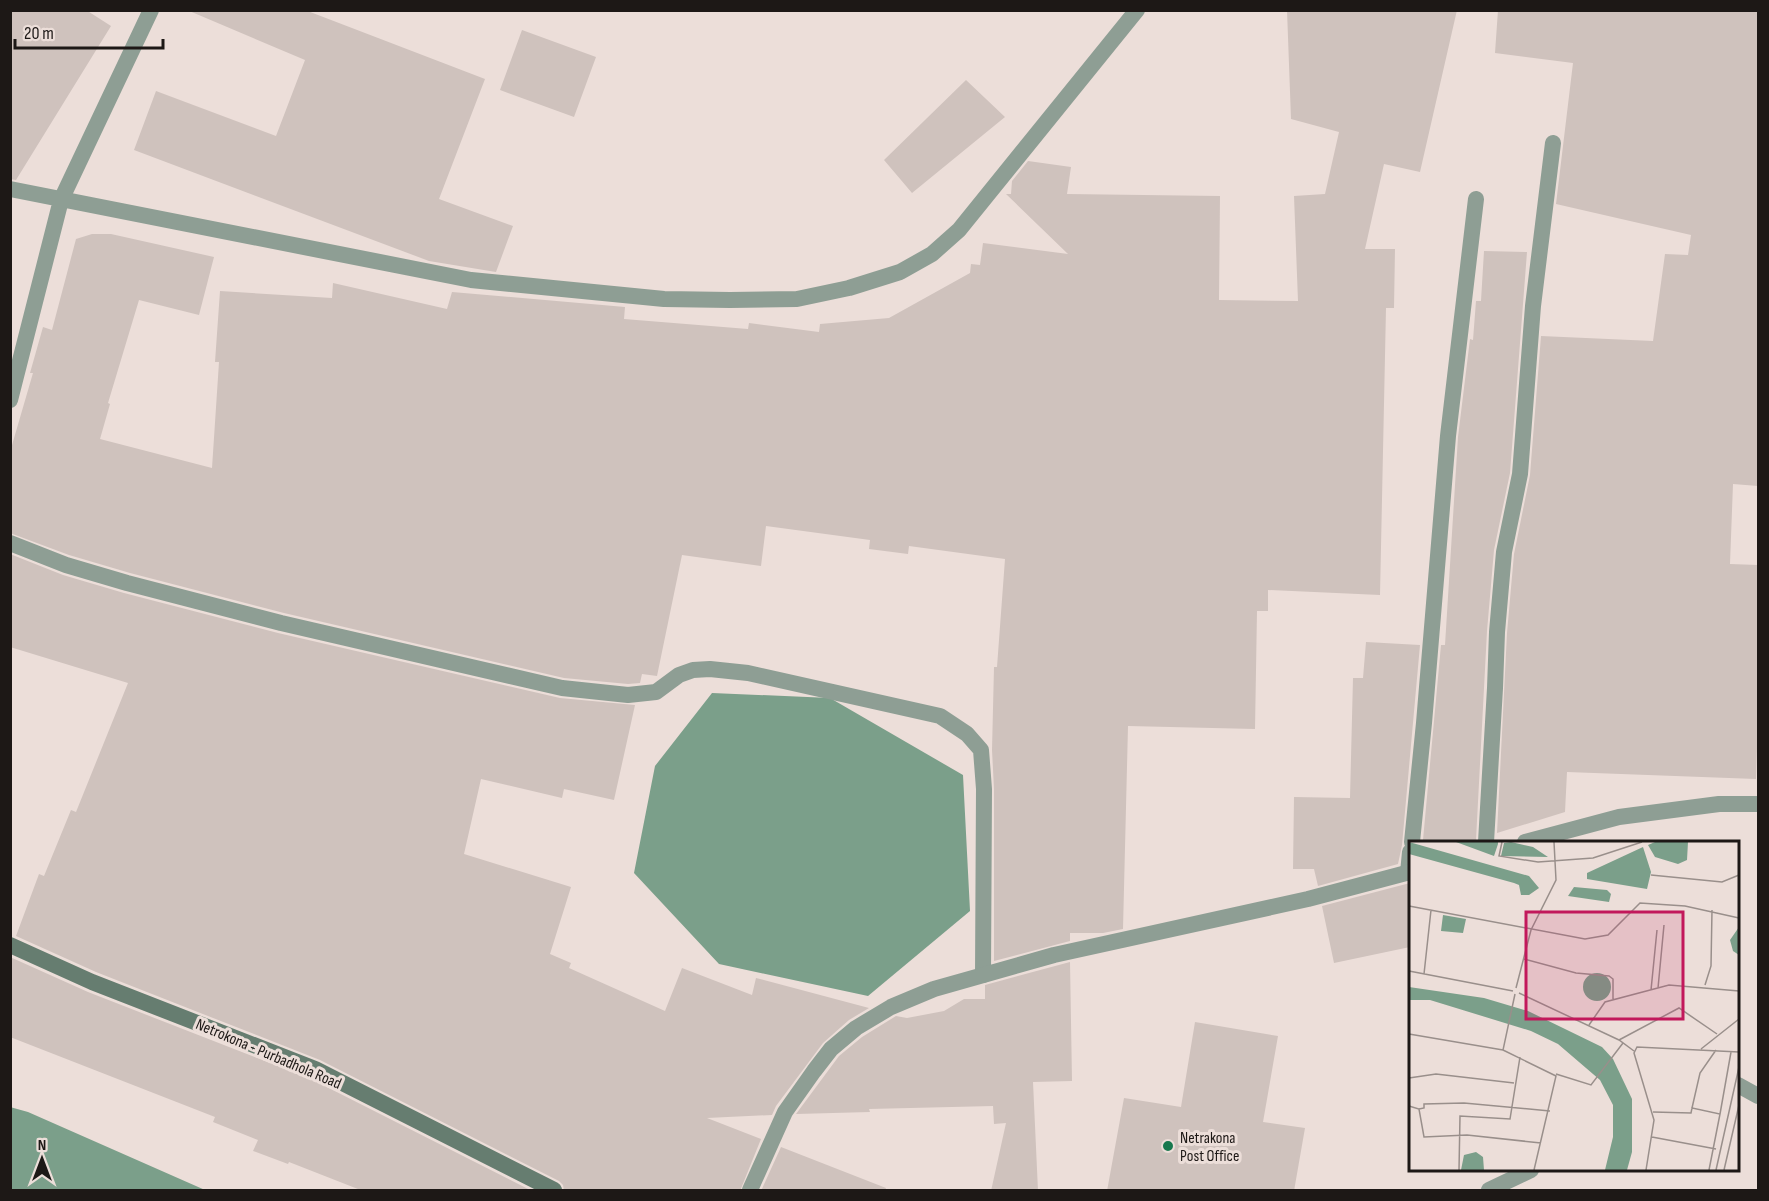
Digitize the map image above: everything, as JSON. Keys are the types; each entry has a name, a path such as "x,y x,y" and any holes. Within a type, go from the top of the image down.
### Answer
{"main road":[{"name":"Netrokona - Purbadhola Road","path":"10,945 92,982 315,1069 554,1191"}],"street":[{"path":"10,400 61,200 151,10"},
{"path":"10,189 471,280 664,299 797,299 849,288 900,272 932,254 959,230 1137,10"},
{"path":"1486,841 1496,688 1497,632 1504,552 1520,474 1533,306 1553,143"},
{"path":"1412,841 1448,436 1476,199"},
{"path":"10,543 66,565 127,583 281,623 562,688 618,694 656,692 679,675 693,670 710,669 748,674 940,716 967,734 981,750 984,789 983,975"},
{"path":"1532,841 1619,817 1719,804 1758,804"},
{"path":"750,1191 785,1112 831,1049 856,1029 891,1007 934,989 1054,955 1308,899 1409,873"},
{"path":"1739,1086 1758,1096"},
{"path":"1489,1191 1529,1171"}],"shaded area":[{"path":"712,693 830,698 963,775 970,911 868,996 719,964 634,873 655,766"},
{"path":"10,1107 28,1112 205,1190 11,1190"}],"building":[{"path":"10,10 86,10 111,26 16,180 10,179"},
{"path":"187,10 305,10 485,79 439,199 513,226 496,272 429,261 134,150 156,91 276,136 305,60"},
{"path":"1287,10 1457,10 1420,172 1384,164 1365,249 1395,249 1394,308 1386,308 1380,595 1268,590 1268,611 1257,611 1255,729 1128,726 1123,929 1103,933 1070,933 1070,941 994,961 992,750 994,667 997,667 1005,559 909,546 908,554 869,549 870,540 766,526 761,566 682,555 657,676 642,674 640,683 628,684 564,678 284,613 130,573 69,555 10,533 10,452 33,373 30,373 43,327 52,330 76,239 92,234 111,234 214,257 199,315 139,300 108,403 110,404 100,439 212,468 219,362 215,362 220,291 332,298 333,283 447,309 452,292 625,307 624,319 748,329 749,323 819,332 820,324 889,318 970,273 971,264 980,265 983,243 1068,254 1006,194 1011,194 1012,181 1028,161 1071,167 1067,194 1220,196 1219,300 1298,301 1294,196 1325,194 1339,132 1291,119"},
{"path":"1498,10 1758,10 1758,486 1733,484 1730,564 1758,565 1758,718 1756,779 1567,772 1565,812 1497,833 1507,633 1514,554 1530,475 1541,336 1653,341 1665,254 1688,255 1691,235 1556,204 1573,63 1495,53"},
{"path":"522,30 596,57 574,117 500,90"},
{"path":"966,80 1005,117 912,193 884,160"},
{"path":"1484,251 1527,252 1510,473 1494,550 1487,631 1476,840 1423,840 1441,645 1445,645 1458,437 1470,339 1473,340 1476,301 1481,301"},
{"path":"10,554 63,575 124,593 278,633 560,698 635,705 614,800 564,789 562,798 481,779 464,854 571,887 550,954 571,963 569,968 665,1011 682,968 752,995 756,978 869,1008 849,1020 823,1043 776,1106 772,1115 707,1118 761,1139 740,1191 564,1191 559,1181 320,1060 96,972 16,936 39,874 44,876 71,810 76,812 128,683 10,647"},
{"path":"1366,642 1420,645 1402,845 1398,864 1318,886 1314,869 1293,869 1294,797 1350,798 1353,678 1363,678"},
{"path":"1409,883 1409,947 1334,963 1322,906"},
{"path":"10,957 88,992 311,1079 532,1191 363,1191 289,1162 288,1164 253,1151 258,1140 213,1122 215,1117 10,1037"},
{"path":"1070,962 1072,1081 1033,1082 1038,1191 991,1191 1006,1123 994,1124 993,1106 869,1109 870,1112 796,1114 839,1056 862,1037 896,1016 907,1018 944,1011 964,999 985,999 985,985"},
{"path":"1195,1022 1278,1036 1263,1122 1305,1128 1294,1191 1107,1191 1124,1098 1181,1107"},
{"path":"781,1147 886,1188 885,1191 761,1191"}],"place":[{"name":"Netrakona Post Office","path":"1168,1146"}]}
